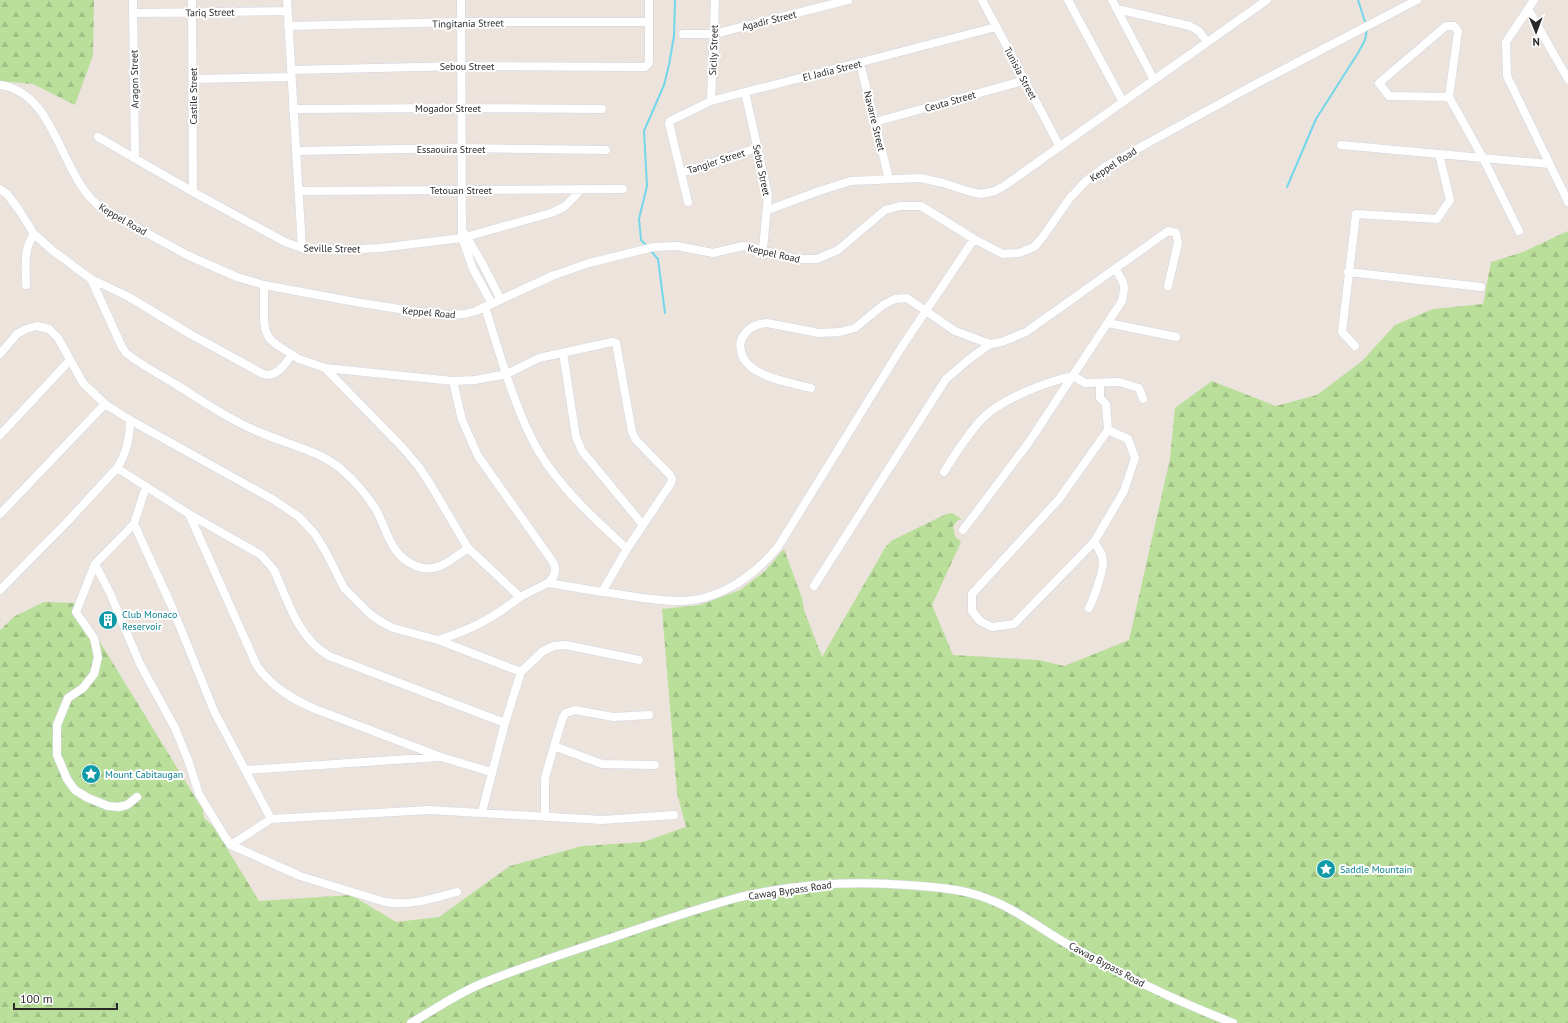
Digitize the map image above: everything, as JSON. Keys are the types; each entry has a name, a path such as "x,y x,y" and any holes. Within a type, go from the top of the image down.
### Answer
{"street":[{"name":"Aragon Street","path":"133,0 135,158"},
{"name":"Castile Street","path":"192,0 193,192"},
{"path":"287,0 302,248"},
{"path":"461,0 461,148 464,235 473,268 488,306 507,374 527,429 540,454 554,474 581,506 627,549"},
{"path":"649,0 649,22"},
{"name":"Sicily Street","path":"711,101 715,0"},
{"name":"Agadir Street","path":"683,34 714,34 848,0"},
{"name":"Tunisia Street","path":"982,0 1060,146"},
{"path":"1068,0 1123,102"},
{"path":"1112,0 1154,80"},
{"path":"768,210 812,193 851,181 920,178 981,194 995,191 1267,0"},
{"name":"Keppel Road","path":"0,85 21,91 35,104 47,123 83,190 97,205 144,232 204,263 237,277 264,285 361,303 437,314 465,314 488,306 552,276 589,263 642,249 677,246 713,254 743,246 763,249 782,256 803,260 824,257 838,250 885,210 900,206 921,206 974,239 1003,254 1019,253 1034,247 1070,198 1086,181 1106,166 1252,86 1417,0"},
{"path":"1534,0 1506,42 1507,76 1568,202"},
{"path":"1117,9 1190,26 1199,31 1207,42"},
{"path":"1528,9 1568,79"},
{"name":"Tariq Street","path":"133,13 287,11"},
{"name":"Tingitania Street","path":"288,26 461,22 649,22"},
{"name":"Sebou Street","path":"193,79 291,73 462,66 644,67 649,63 649,22"},
{"path":"1449,97 1390,96 1379,83 1446,26 1454,26 1458,32 1449,97 1484,158 1518,231"},
{"name":"El Jadia Street","path":"670,120 711,101 996,28"},
{"name":"Navarre Street","path":"860,63 889,179"},
{"name":"Ceuta Street","path":"875,122 1026,80"},
{"name":"Sebta Street","path":"745,92 768,195 768,210 763,249"},
{"name":"Mogador Street","path":"293,109 602,109"},
{"name":"Tangier Street","path":"670,120 669,127 681,173 758,148"},
{"name":"Seville Street","path":"98,137 193,192 285,242 302,248 336,250 372,248 464,235 551,213 564,207 582,189"},
{"path":"1341,145 1549,164"},
{"name":"Essaouira Street","path":"296,151 461,148 606,150"},
{"path":"1355,346 1342,332 1356,214 1437,219 1450,200 1439,154"},
{"path":"681,173 688,202"},
{"path":"0,189 7,194 34,234 52,250 91,279 129,298 190,334 263,374 270,375 277,373 292,355"},
{"name":"Tetouan Street","path":"299,192 623,189"},
{"path":"814,586 946,379 968,360 990,344 1002,342 1026,332 1168,231 1176,234 1178,243 1168,286"},
{"path":"26,285 26,252 28,243 34,234"},
{"path":"464,235 482,263 501,300"},
{"path":"548,583 660,600 680,601 697,599 720,592 738,583 765,563 778,547 900,348 974,239"},
{"path":"963,530 1029,442 1122,301 1125,288 1115,269"},
{"path":"1348,272 1481,288"},
{"path":"91,279 126,353 229,418 319,456 341,469 374,507 393,546 408,562 417,567 438,567 446,564 468,548"},
{"path":"264,285 266,329 269,338 277,346 299,359 325,368 453,382 475,380 507,374 539,358 612,342 617,344 632,432 636,440 672,479 671,483 627,549 602,592"},
{"path":"811,388 766,375 749,366 742,356 740,346 742,338 748,330 758,324 767,323 819,333 840,332 855,328 883,305 895,299 907,298 955,331 990,344"},
{"path":"1108,323 1176,337"},
{"path":"0,354 17,334 30,327 43,327 53,332 58,338 83,383 104,404 288,508 299,517 315,534 327,554 339,580 351,597 380,621 393,628 438,640 521,672"},
{"path":"563,353 576,437 582,451 643,525"},
{"path":"0,435 70,360"},
{"path":"325,368 403,448 419,468 468,548 520,597"},
{"path":"944,472 960,447 982,419 992,410 1022,393 1053,380 1073,376 1085,383 1119,382 1140,388 1143,399"},
{"path":"438,640 459,634 488,620 520,597 548,583 553,578 555,573 553,562 478,456 462,420 453,382"},
{"path":"1100,383 1100,398 1106,404 1108,430 1059,499 972,594 972,611 980,621 992,627 1014,624 1094,542 1124,491 1134,458 1128,439 1108,430"},
{"path":"0,514 104,404"},
{"path":"0,590 67,522 117,468 128,447 130,420"},
{"path":"117,468 189,514 261,555 274,570 304,633 322,652 505,723"},
{"path":"138,797 127,805 119,807 108,806 88,798 75,790 67,779 57,755 57,725 68,698 83,688 94,674 98,657 94,638 76,612 96,564 134,524 146,486"},
{"path":"189,514 257,666 265,678 295,700 441,757 491,772"},
{"path":"134,524 172,607 214,712 271,819"},
{"path":"1090,608 1103,562 1102,554 1094,542"},
{"path":"96,564 140,664 175,728 188,760 199,794 224,838 231,845 300,876 385,902 410,904 456,892"},
{"path":"482,812 491,772 521,672 543,651 554,646 566,645 640,660"},
{"path":"545,818 545,778 563,717 566,713 571,710 580,710 613,717 649,715"},
{"path":"554,746 602,764 655,765"},
{"path":"246,770 441,757"},
{"path":"231,845 271,819 404,810 482,812 545,818 602,820 674,815"},
{"name":"Cawag Bypass Road","path":"411,1023 475,987 555,956 700,908 742,897 784,889 825,884 878,883 947,889 975,895 1005,905 1061,940 1119,971 1181,1002 1233,1023"}],"green space":[{"path":"0,0 94,0 93,55 75,105 33,84 0,81"},
{"path":"1568,231 1568,1023 0,1023 0,630 15,616 44,602 76,603 203,810 204,818 214,827 259,901 351,895 396,922 439,917 510,866 582,846 643,842 686,827 677,793 662,609 700,605 740,590 765,571 784,549 802,598 804,610 822,657 885,548 891,541 946,514 952,513 962,519 958,520 953,526 955,536 961,542 932,605 953,655 1039,660 1064,666 1129,640 1170,459 1175,408 1212,381 1276,406 1317,395 1362,361 1395,325 1433,309 1483,304 1491,262 1523,252"}],"waterway":[{"path":"647,246 641,240 639,219 647,186 644,131 664,85 669,65 674,36 675,0"},
{"path":"1358,0 1366,25"},
{"path":"1287,187 1316,119 1358,53 1365,40 1367,29"},
{"path":"651,251 658,259 665,313"}],"place":[{"name":"Club Monaco Reservoir","path":"108,620"},
{"name":"Mount Cabitaugan","path":"91,774"},
{"name":"Saddle Mountain","path":"1326,869"}]}
